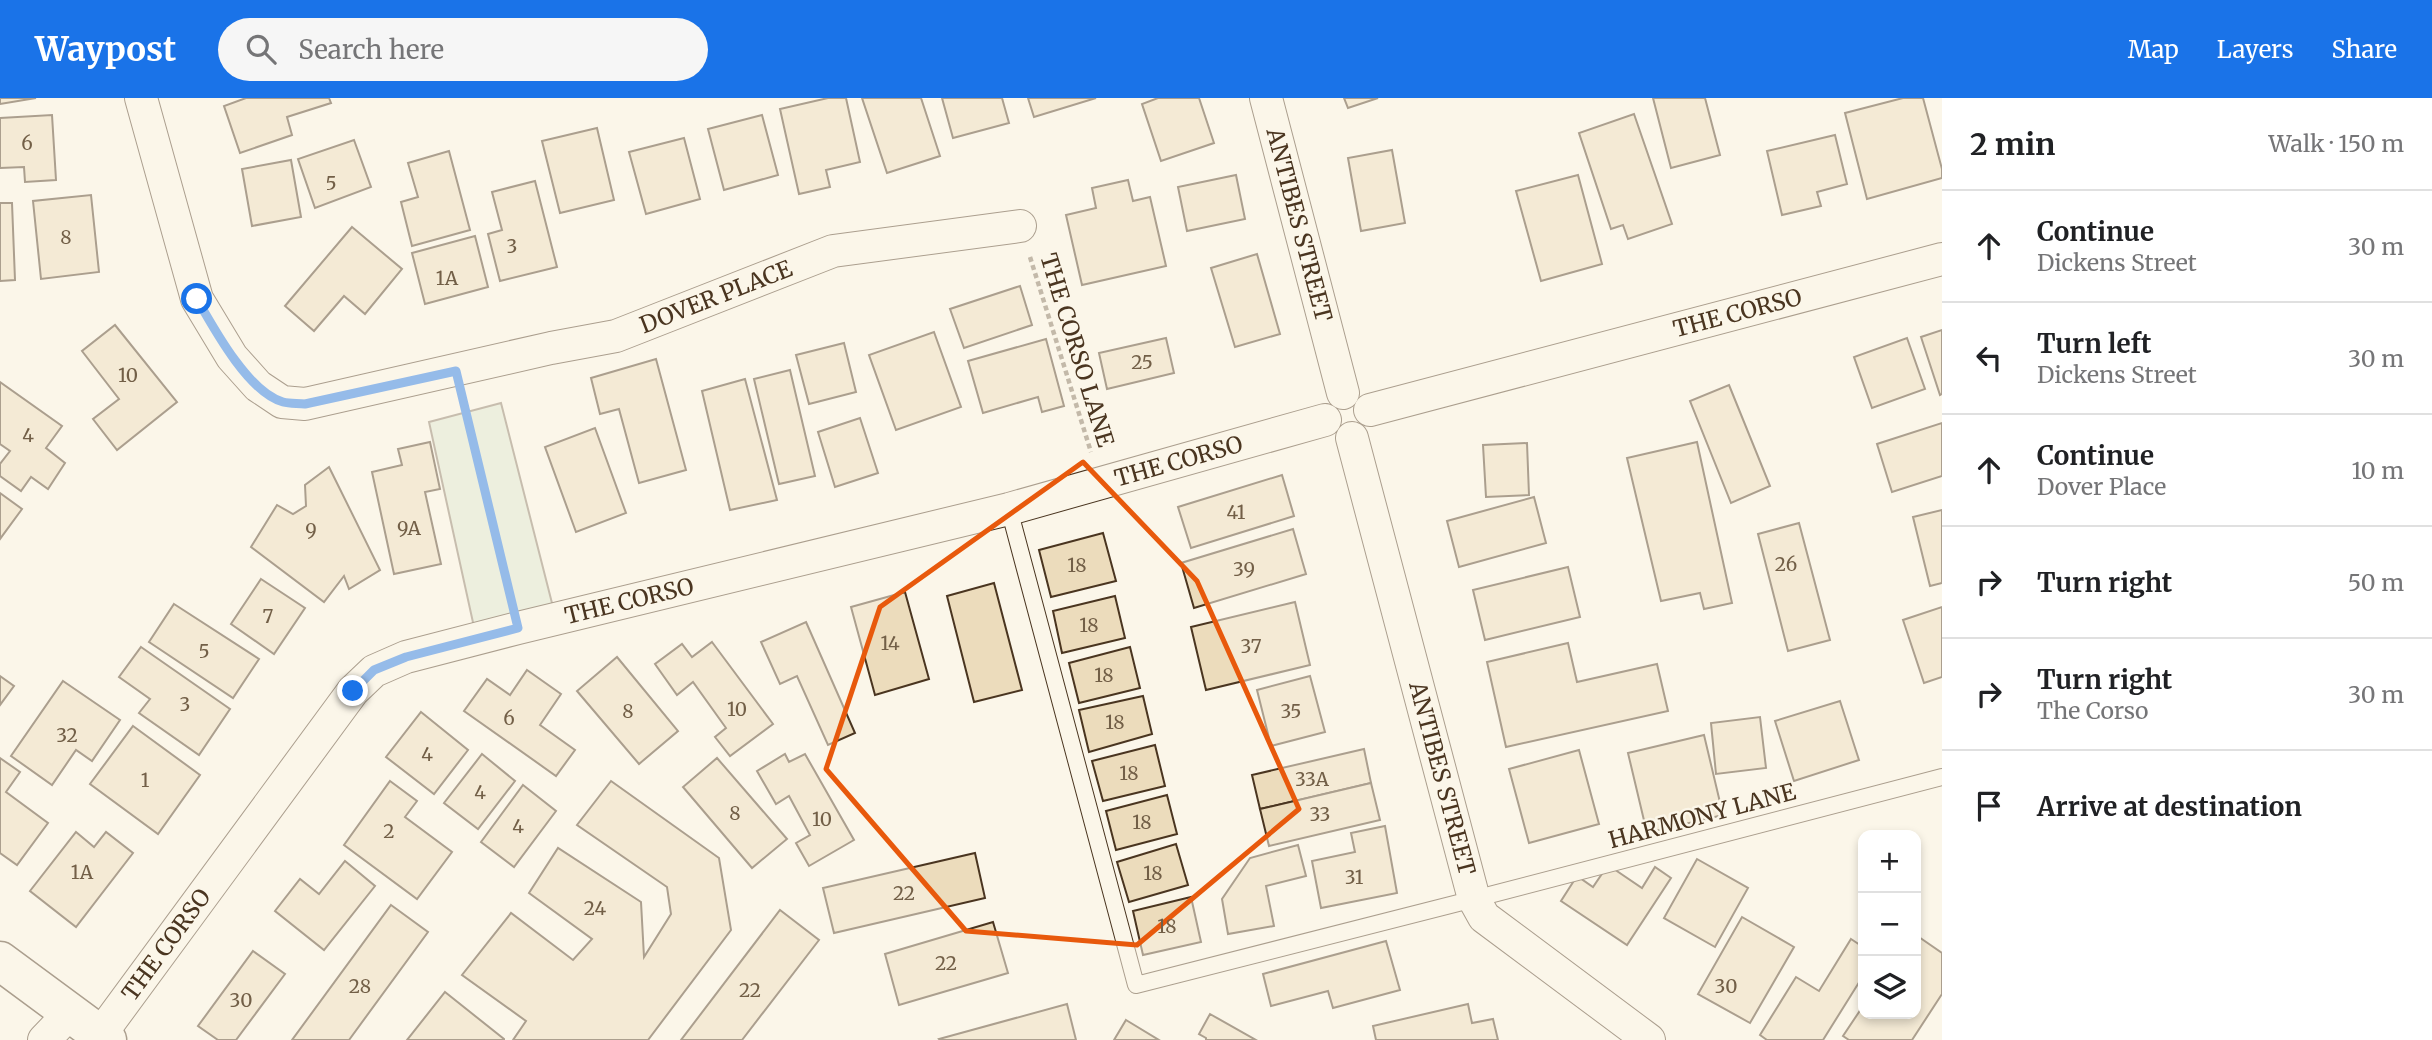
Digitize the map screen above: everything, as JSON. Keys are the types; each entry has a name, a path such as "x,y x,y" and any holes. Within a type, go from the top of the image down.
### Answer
{"main road":[{"path":"0,961 104,1038"}],"street":[{"name":"DOVER PLACE","path":"141,98 197,299 232,357 258,386 282,402 305,404 551,348 616,336 833,251 1020,226"},
{"name":"ANTIBES STREET","path":"1266,98 1343,393"},
{"name":"THE CORSO","path":"1370,410 1942,259"},
{"path":"1343,393 1357,394 1370,410 1371,417 1365,431 1352,438 1338,436 1325,420 1326,406 1343,393"},
{"name":"THE CORSO","path":"104,1038 353,691 374,670 406,657 518,628 1009,509 1325,420"},
{"name":"ANTIBES STREET","path":"1352,438 1474,899 1484,916 1649,1040"},
{"path":"44,1040 70,1013"}],"lane":[{"name":"HARMONY LANE","path":"1009,509 1136,985 1942,777"}],"path":[{"name":"THE CORSO LANE","path":"1020,226 1101,484"},
{"path":"456,371 518,628"}],"highlighted area":[{"path":"1083,462 1197,581 1299,809 1137,945 966,931 826,769 880,607"}],"green space":[{"path":"501,403 553,607 474,627 429,422"}],"building":[{"path":"0,98 36,98 0,104"},
{"path":"246,98 329,98 331,103 287,117 292,135 240,153 224,106"},
{"path":"828,98 846,98 860,162 826,170 830,187 799,194 780,109"},
{"path":"862,98 921,98 940,156 887,173"},
{"path":"942,98 1002,98 1009,123 953,138"},
{"path":"1028,98 1096,98 1034,117"},
{"path":"1158,98 1199,98 1214,143 1161,161 1142,104"},
{"path":"1344,98 1378,98 1348,108"},
{"path":"1653,98 1705,98 1720,155 1671,168"},
{"path":"1903,98 1923,98 1942,178 1867,199 1845,113"},
{"path":"1634,114 1672,224 1628,239 1623,225 1611,229 1579,133"},
{"path":"52,115 56,180 25,182 24,167 0,168 0,118"},
{"path":"762,115 778,175 724,190 708,129"},
{"path":"597,128 614,200 560,213 542,141"},
{"path":"1835,135 1847,184 1817,192 1821,206 1782,215 1767,151"},
{"path":"684,138 700,199 646,214 629,152"},
{"path":"354,140 371,187 315,208 298,159"},
{"path":"1392,150 1405,223 1361,231 1348,158"},
{"path":"449,151 470,230 412,246 401,202 418,197 408,163"},
{"path":"291,160 301,217 252,226 242,169"},
{"path":"1236,175 1245,219 1187,231 1178,187"},
{"path":"1578,175 1602,264 1541,281 1516,191"},
{"path":"1128,180 1133,201 1150,197 1166,266 1082,285 1066,215 1096,208 1092,188"},
{"path":"535,181 557,267 500,281 488,234 502,230 492,192"},
{"path":"91,195 99,272 41,279 33,201"},
{"path":"0,203 12,203 15,280 0,281"},
{"path":"352,227 402,269 365,314 344,296 314,331 285,306"},
{"path":"475,236 488,287 425,304 412,253"},
{"path":"1257,254 1280,334 1235,347 1211,268"},
{"path":"1020,286 1032,325 964,348 950,309"},
{"path":"115,325 177,402 117,450 93,419 119,399 82,351"},
{"path":"1942,330 1942,394 1940,395 1921,337"},
{"path":"934,332 961,407 896,430 869,355"},
{"path":"1166,338 1174,373 1107,389 1099,353"},
{"path":"1907,338 1925,389 1872,408 1854,357"},
{"path":"1046,339 1064,406 1042,412 1038,397 983,413 968,361"},
{"path":"844,343 856,392 809,404 796,355"},
{"path":"656,359 686,470 639,483 619,409 600,414 591,378"},
{"path":"790,370 815,476 779,484 754,379"},
{"path":"745,379 777,500 730,510 702,391"},
{"path":"0,382 62,426 46,448 65,463 48,489 31,477 21,491 0,476 0,464 10,451 0,444"},
{"path":"1729,385 1770,486 1731,503 1690,401"},
{"path":"860,418 878,473 835,487 818,432"},
{"path":"1942,423 1942,476 1892,492 1877,444"},
{"path":"595,428 626,513 576,532 545,447"},
{"path":"430,442 440,489 425,492 441,564 394,574 372,472 402,465 398,449"},
{"path":"1697,442 1732,603 1704,609 1700,593 1661,601 1627,458"},
{"path":"1527,443 1529,495 1486,497 1483,445"},
{"path":"329,467 380,570 349,589 344,576 324,602 251,547 277,505 293,514 306,506 305,485"},
{"path":"1282,475 1294,516 1191,548 1178,507"},
{"path":"0,493 22,509 0,539"},
{"path":"1534,497 1546,543 1459,567 1447,521"},
{"path":"1942,510 1942,583 1930,586 1913,517"},
{"path":"1799,523 1830,640 1788,651 1758,534"},
{"path":"1293,529 1306,574 1194,608 1181,563"},
{"path":"1103,533 1116,581 1051,597 1039,550"},
{"path":"1568,567 1580,617 1485,640 1473,590"},
{"path":"261,579 305,608 274,654 231,624"},
{"path":"994,583 1022,690 974,702 947,596"},
{"path":"905,592 929,679 875,695 851,607"},
{"path":"1115,596 1125,638 1062,653 1053,611"},
{"path":"1295,602 1310,665 1206,690 1191,627"},
{"path":"174,604 259,659 233,698 149,642"},
{"path":"1942,607 1942,677 1924,683 1903,620"},
{"path":"806,622 855,733 828,745 797,676 780,684 761,642"},
{"path":"712,642 773,724 730,756 715,737 726,728 693,682 677,695 655,664 682,644 692,657"},
{"path":"1568,643 1577,682 1657,664 1668,711 1506,747 1487,662"},
{"path":"141,647 230,709 199,755 139,713 150,699 119,677"},
{"path":"1130,647 1140,688 1079,703 1069,663"},
{"path":"617,657 678,731 639,764 577,691"},
{"path":"527,670 561,694 540,725 575,750 556,776 464,711 487,679 510,695"},
{"path":"0,676 14,686 0,705"},
{"path":"1310,676 1325,732 1271,746 1257,690"},
{"path":"63,681 120,720 92,761 76,750 52,785 11,756"},
{"path":"1143,696 1152,734 1089,752 1079,710"},
{"path":"1840,701 1859,760 1794,781 1775,721"},
{"path":"421,712 468,750 434,794 386,757"},
{"path":"1760,717 1766,768 1716,774 1711,723"},
{"path":"133,726 200,775 158,834 90,784"},
{"path":"1704,735 1723,815 1647,833 1628,753"},
{"path":"1155,745 1165,786 1103,801 1092,761"},
{"path":"1364,749 1371,783 1260,809 1252,775"},
{"path":"1579,750 1599,824 1529,843 1509,769"},
{"path":"482,754 515,781 478,829 444,803"},
{"path":"785,754 789,762 805,754 854,840 809,866 796,843 810,835 789,796 776,804 757,771"},
{"path":"0,758 20,772 6,792 48,823 17,865 0,853"},
{"path":"717,758 787,839 752,868 683,787"},
{"path":"390,781 417,801 405,817 452,852 417,899 344,845"},
{"path":"611,781 719,858 731,930 648,1040 513,1040 526,1021 462,975 511,913 573,960 592,939 529,893 558,848 641,902 644,957 671,914 667,887 577,825"},
{"path":"1371,783 1380,820 1269,846 1260,809"},
{"path":"523,785 556,811 514,867 481,842"},
{"path":"1167,795 1177,834 1116,850 1106,811"},
{"path":"1385,826 1397,893 1321,908 1312,861 1355,852 1351,833"},
{"path":"76,832 94,847 106,832 133,853 76,927 30,891"},
{"path":"1176,844 1188,885 1129,902 1117,862"},
{"path":"1298,845 1306,876 1266,886 1274,926 1228,934 1222,899 1250,858"},
{"path":"975,853 985,898 834,933 823,888"},
{"path":"1697,859 1748,888 1715,947 1664,918"},
{"path":"345,861 375,886 324,950 275,911 300,879 319,894"},
{"path":"1608,865 1642,888 1655,867 1671,878 1627,945 1561,901 1577,876 1593,887"},
{"path":"1191,897 1201,942 1143,955 1133,911"},
{"path":"391,905 428,932 349,1040 292,1040"},
{"path":"780,910 819,940 742,1040 681,1040"},
{"path":"1742,917 1794,947 1750,1023 1698,994"},
{"path":"993,922 1008,973 899,1005 885,954"},
{"path":"1921,938 1942,953 1942,994 1912,1040 1849,1040 1843,1036 1858,1014 1858,1019 1921,1019"},
{"path":"1851,939 1858,944 1858,984 1823,1040 1767,1040 1760,1035 1796,977 1819,991"},
{"path":"1386,941 1400,990 1333,1008 1328,991 1271,1006 1263,974"},
{"path":"253,951 285,974 236,1040 218,1040 198,1026"},
{"path":"445,992 504,1039 504,1040 407,1040"},
{"path":"1067,1004 1076,1040 939,1039"},
{"path":"1468,1004 1472,1023 1493,1019 1498,1040 1376,1040 1373,1026"},
{"path":"1210,1014 1256,1040 1206,1040 1199,1034"},
{"path":"1126,1020 1159,1040 1114,1040"}],"route":[{"path":"197,299 232,357 258,386 282,402 305,404 331,396 456,371 518,628 406,657 374,670 353,691"}]}
